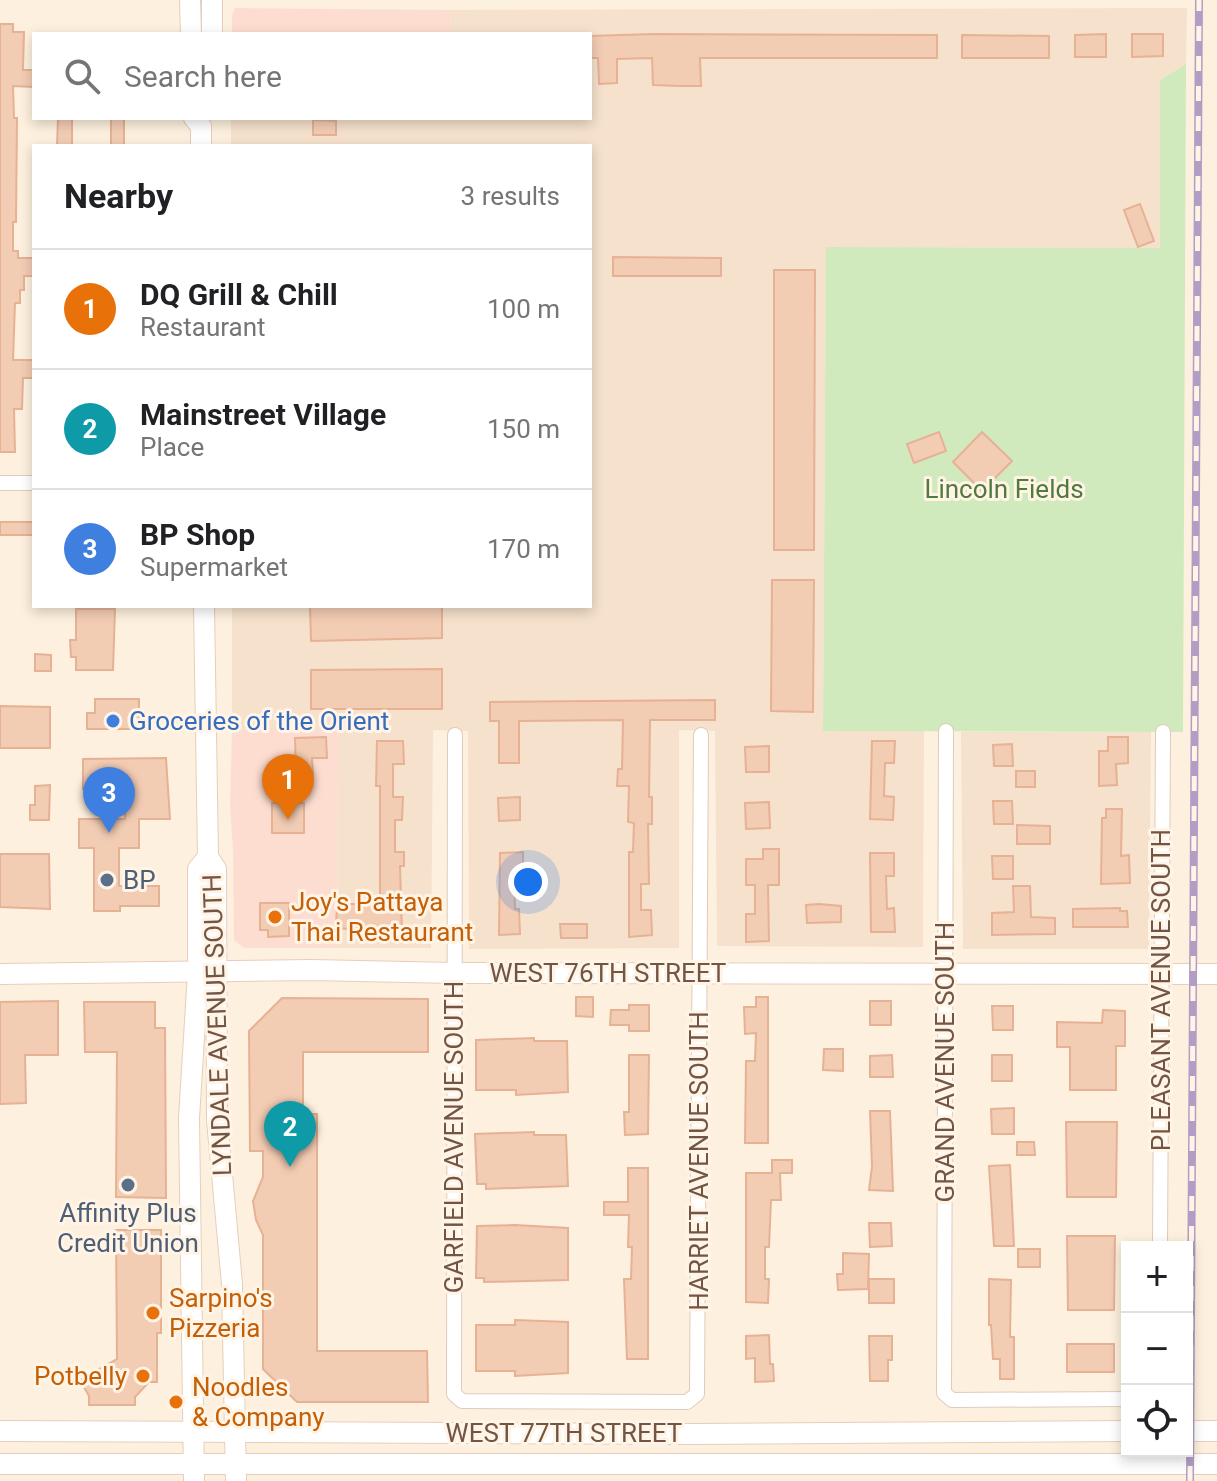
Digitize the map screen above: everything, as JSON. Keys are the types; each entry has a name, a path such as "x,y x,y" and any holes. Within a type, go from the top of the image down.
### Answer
{"street":[{"path":"190,0 191,32"},
{"path":"212,0 212,32"},
{"path":"0,483 32,483"},
{"name":"LYNDALE AVENUE SOUTH","path":"194,1472 189,1118 208,973 216,869 208,857 204,608"},
{"name":"GRAND AVENUE SOUTH","path":"946,731 944,1393 952,1400 1121,1399"},
{"name":"PLEASANT AVENUE SOUTH","path":"1160,1241 1163,732"},
{"name":"GARFIELD AVENUE SOUTH","path":"455,735 454,1394 462,1401 558,1402 687,1402 697,1394"},
{"name":"HARRIET AVENUE SOUTH","path":"697,1394 701,735"},
{"name":"WEST 76TH STREET","path":"0,974 311,970 1217,974"},
{"name":"LYNDALE AVENUE SOUTH","path":"208,973 232,1284 236,1473"},
{"name":"WEST 77TH STREET","path":"0,1431 698,1434 1121,1431"},
{"path":"1193,1431 1217,1431"},
{"name":"WEST 77TH STREET","path":"0,1464 236,1473 1217,1464"}],"shaded area":[{"path":"235,8 451,10 450,32 232,32"},
{"path":"1187,8 1186,64 1160,80 1160,248 826,247 823,730 924,731 923,947 717,946 715,731 679,730 679,948 469,949 468,731 433,730 431,948 337,948 338,730 232,730 232,608 592,608 592,144 231,144 231,120 592,120 592,32 450,32 451,10"},
{"path":"232,730 338,730 337,948 244,948 234,940 230,806"},
{"path":"961,732 1151,732 1149,949 963,949"}],"green space":[{"name":"Lincoln Fields","path":"1186,64 1183,732 823,731 826,247 1160,248 1160,80"}],"building":[{"path":"0,24 13,24 13,32 24,32 23,70 32,70 32,87 13,86 14,118 17,118 13,251 18,251 18,258 32,258 32,276 24,276 20,303 15,303 13,360 32,360 32,378 23,378 22,409 14,409 15,452 0,452"},
{"path":"1106,34 1106,57 1075,57 1075,35"},
{"path":"1132,34 1163,34 1163,56 1132,57"},
{"path":"937,35 937,58 700,58 701,86 653,85 652,58 617,59 617,83 599,84 598,58 592,58 592,36"},
{"path":"962,35 1049,36 1049,58 962,58"},
{"path":"58,120 72,120 72,144 57,144"},
{"path":"111,120 124,120 124,144 111,144"},
{"path":"313,120 336,121 336,135 313,135"},
{"path":"1140,204 1154,241 1138,247 1124,210"},
{"path":"613,257 721,258 721,276 613,276"},
{"path":"774,270 815,270 814,550 774,550"},
{"path":"939,432 946,451 914,463 907,444"},
{"path":"982,432 1012,461 982,491 953,462"},
{"path":"0,522 32,522 32,535 0,535"},
{"path":"772,580 814,580 813,712 771,711"},
{"path":"310,608 442,608 442,638 311,641"},
{"path":"76,609 115,609 113,670 76,670 76,657 71,657 70,640 76,640"},
{"path":"35,654 51,655 51,671 35,671"},
{"path":"442,669 442,709 311,709 311,670"},
{"name":"Groceries of the Orient","path":"95,699 139,699 139,729 87,729 87,713 95,713"},
{"path":"715,700 715,720 650,720 649,797 652,797 652,824 648,824 649,884 641,884 641,910 651,910 652,935 629,937 629,852 633,852 634,823 628,822 629,786 617,786 618,769 622,769 623,720 519,721 519,763 499,763 499,721 490,721 490,702"},
{"path":"0,706 50,707 50,748 0,748"},
{"path":"326,737 327,758 312,758 313,774 296,775 295,738"},
{"path":"1108,737 1128,737 1128,763 1116,764 1117,785 1099,786 1099,751 1108,751"},
{"path":"377,741 403,741 404,764 393,764 393,797 403,797 402,820 395,820 395,852 404,852 404,866 400,866 402,933 336,928 337,904 380,904"},
{"path":"872,741 895,741 894,763 885,763 884,796 894,797 893,820 870,819"},
{"path":"1012,744 1013,766 994,766 993,745"},
{"path":"769,746 769,772 746,772 745,747"},
{"path":"166,758 170,819 139,819 139,848 119,848 119,886 159,886 159,906 120,906 120,911 94,911 94,848 79,848 79,819 125,819 124,789 83,789 83,759"},
{"path":"1016,771 1035,771 1035,787 1016,787"},
{"path":"50,785 49,820 30,820 30,805 35,805 35,786"},
{"path":"520,797 520,820 499,821 498,798"},
{"path":"993,801 1012,801 1013,824 994,824"},
{"path":"769,802 770,828 746,829 745,803"},
{"path":"272,803 304,803 304,833 272,833"},
{"path":"1106,809 1122,809 1121,856 1129,855 1130,883 1101,884 1102,818 1106,818"},
{"path":"1017,825 1050,826 1050,844 1017,844"},
{"path":"763,849 779,849 779,885 768,885 769,941 746,942 746,914 755,914 755,885 746,885 746,859 763,859"},
{"path":"523,852 523,876 514,876 515,909 519,909 520,934 499,935 500,853"},
{"path":"870,853 894,853 894,876 886,876 887,909 894,908 895,932 871,932"},
{"path":"0,854 49,854 50,909 0,907"},
{"path":"992,856 1013,856 1013,879 993,879"},
{"path":"1013,886 1030,886 1031,917 1055,918 1055,934 992,935 992,913 1014,912"},
{"name":"Joy's Pattaya Thai Restaurant","path":"260,903 289,903 289,936 268,937 268,930 260,930"},
{"path":"806,905 841,906 841,922 807,923"},
{"path":"1120,908 1120,911 1127,911 1128,927 1073,927 1073,909"},
{"path":"560,924 587,924 587,938 561,938"},
{"path":"576,997 593,997 593,1017 576,1016"},
{"path":"756,997 768,997 768,1143 745,1143 746,1061 755,1061 756,1033 745,1034 744,1007 756,1007"},
{"path":"282,998 428,999 428,1052 303,1052 303,1114 317,1114 317,1351 427,1351 428,1402 297,1402 263,1369 263,1235 256,1220 253,1201 263,1177 263,1151 250,1151 249,1031"},
{"path":"58,1001 58,1055 25,1055 26,1103 0,1104 0,1002"},
{"path":"870,1001 891,1001 891,1025 870,1025"},
{"path":"84,1002 155,1002 155,1028 165,1028 166,1198 116,1197 117,1052 85,1052"},
{"path":"629,1005 649,1005 649,1031 629,1031 629,1025 610,1025 611,1010 629,1010"},
{"path":"992,1006 1013,1006 1013,1030 993,1030"},
{"path":"1103,1010 1125,1011 1125,1046 1116,1046 1116,1090 1070,1090 1070,1047 1057,1047 1057,1022 1102,1023"},
{"path":"534,1038 534,1041 567,1041 568,1092 516,1095 516,1090 476,1090 476,1040"},
{"path":"824,1049 843,1049 843,1071 823,1070"},
{"path":"629,1055 649,1055 648,1134 625,1135 624,1112 629,1112"},
{"path":"892,1055 893,1077 870,1077 870,1056"},
{"path":"992,1055 1012,1055 1012,1081 992,1081"},
{"path":"1014,1108 1014,1134 992,1134 991,1109"},
{"path":"870,1111 890,1111 893,1191 869,1190 872,1167"},
{"path":"1066,1122 1117,1122 1116,1197 1067,1197"},
{"path":"534,1132 534,1135 566,1135 568,1186 486,1189 486,1184 477,1184 475,1134"},
{"path":"1017,1142 1034,1142 1035,1155 1017,1155"},
{"path":"772,1160 792,1160 792,1173 780,1173 781,1200 771,1200 769,1247 765,1247 768,1303 746,1302 746,1173 772,1173"},
{"path":"1010,1165 1014,1246 994,1246 989,1166"},
{"path":"628,1168 648,1168 648,1359 627,1359 624,1279 631,1279 629,1215 604,1215 604,1202 628,1202"},
{"path":"869,1223 891,1223 892,1246 870,1247"},
{"path":"477,1226 568,1228 568,1280 484,1282 484,1278 476,1278"},
{"path":"116,1230 161,1230 161,1333 157,1333 157,1382 149,1382 135,1397 135,1405 89,1405 89,1396 80,1380 117,1359"},
{"path":"1067,1236 1115,1236 1114,1310 1068,1310"},
{"path":"1018,1249 1040,1249 1040,1267 1018,1267"},
{"path":"843,1253 869,1254 868,1289 838,1290 837,1274 843,1274"},
{"path":"869,1279 894,1279 894,1303 869,1303"},
{"path":"989,1279 1011,1280 1010,1337 1014,1337 1014,1379 1000,1379 1000,1359 993,1359"},
{"path":"515,1320 568,1322 568,1373 515,1376 515,1371 476,1371 476,1325 515,1325"},
{"path":"769,1335 774,1381 755,1382 755,1358 746,1359 746,1336"},
{"path":"869,1336 892,1336 888,1381 870,1381"},
{"path":"1067,1344 1114,1344 1114,1372 1067,1372"}],"railway":[{"path":"1190,1481 1199,0"}],"place":[{"name":"Groceries of the Orient","path":"113,721"},
{"name":"DQ Grill & Chill","path":"288,820"},
{"name":"BP Shop","path":"109,833"},
{"name":"BP","path":"107,880"},
{"name":"Joy's Pattaya Thai Restaurant","path":"275,917"},
{"name":"Mainstreet Village","path":"290,1167"},
{"name":"Affinity Plus Credit Union","path":"128,1185"},
{"name":"Sarpino's Pizzeria","path":"153,1313"},
{"name":"Potbelly","path":"143,1376"},
{"name":"Noodles & Company","path":"176,1402"}]}
